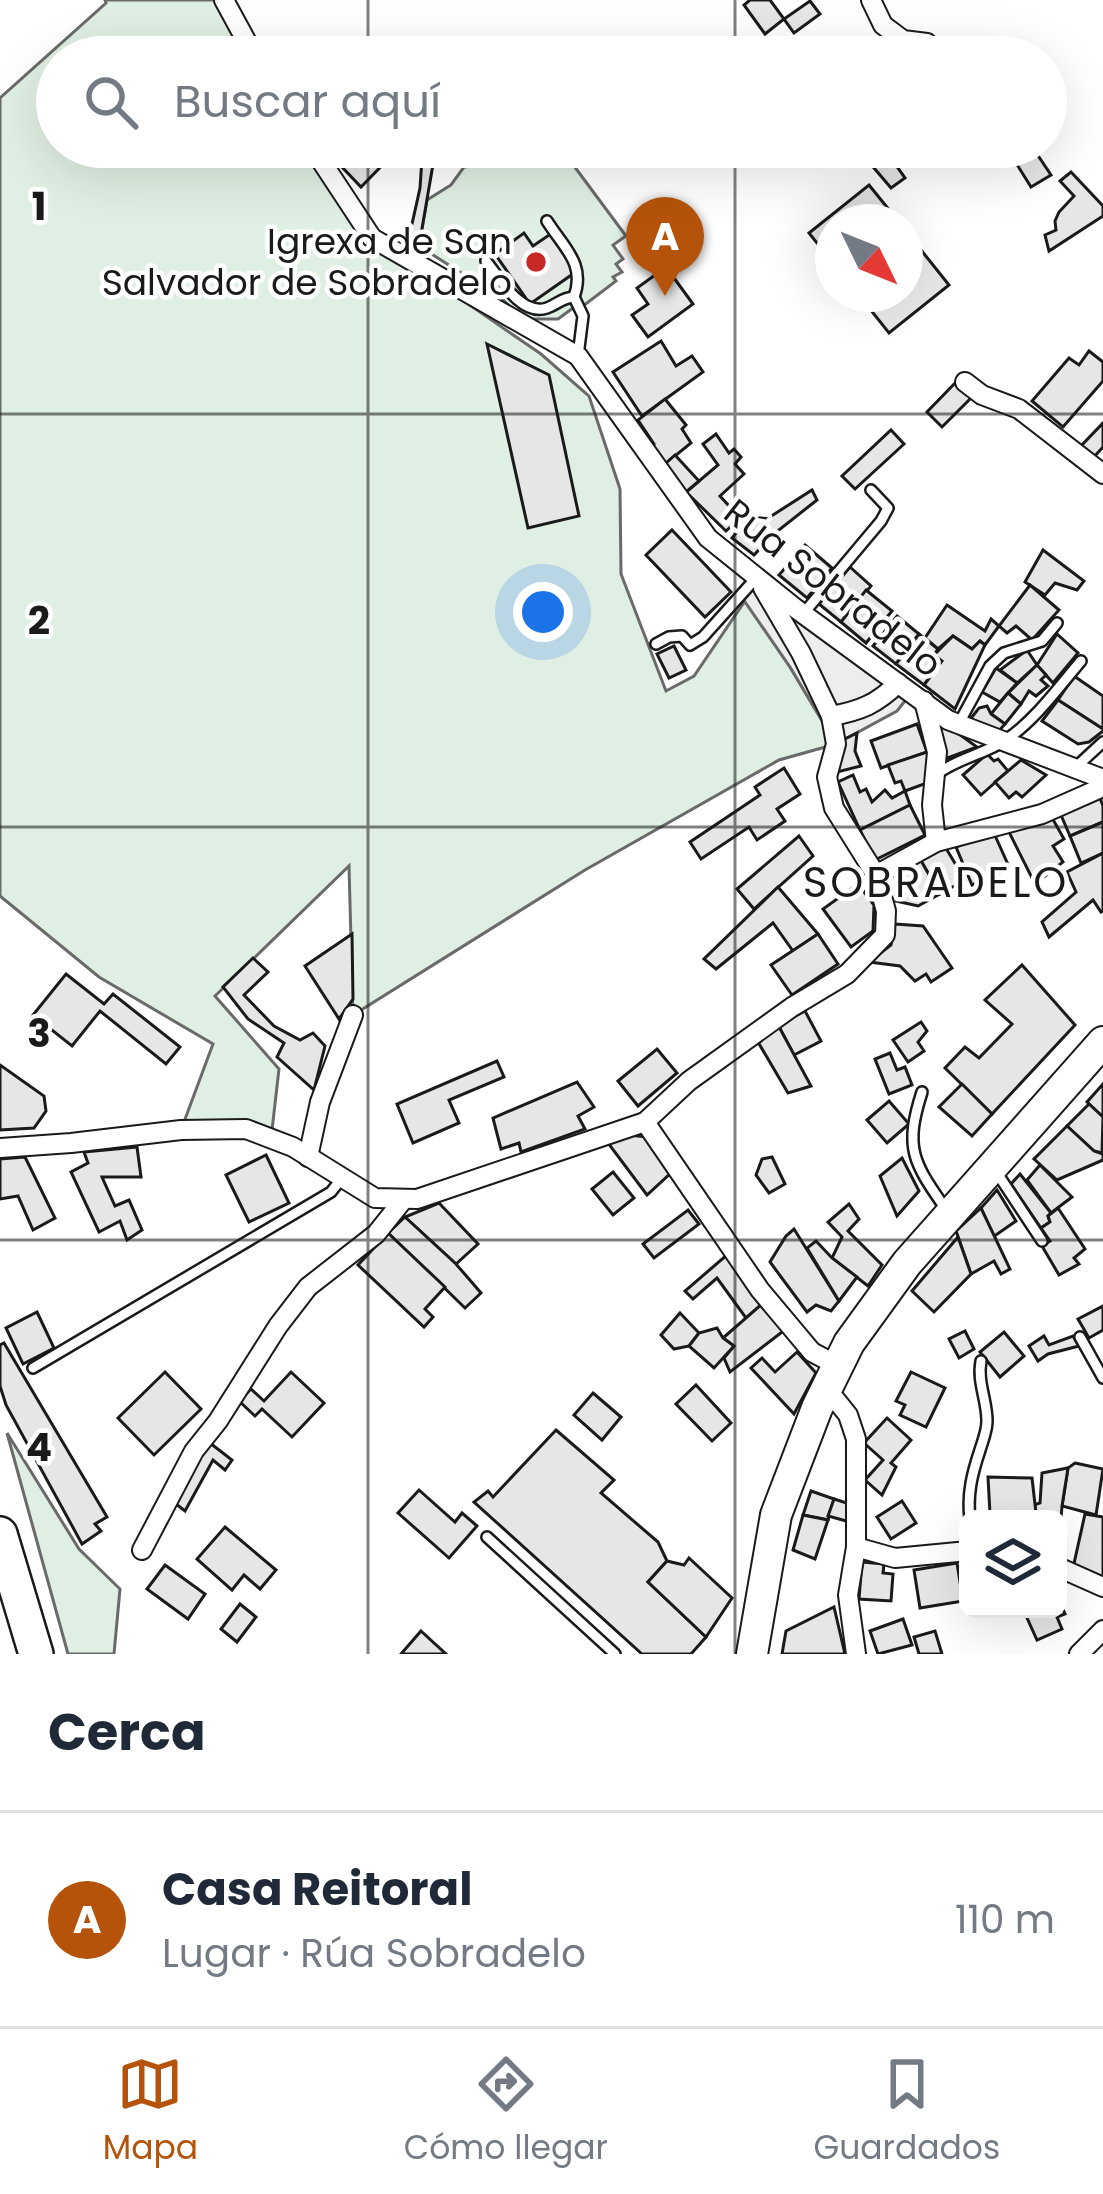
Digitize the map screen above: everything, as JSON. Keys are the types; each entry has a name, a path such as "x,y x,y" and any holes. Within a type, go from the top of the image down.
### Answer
{"highway":[{"path":"0,1534 36,1654"}],"main road":[{"path":"751,1653 776,1515 849,1343 908,1263 1103,1042"}],"street":[{"path":"224,0 243,36"},
{"path":"871,0 883,25 898,36"},
{"name":"Rúa Sobradelo","path":"327,168 372,238 578,356 708,538 757,578 958,724 1103,783"},
{"path":"965,382 982,395 1019,409 1103,474"},
{"path":"0,1148 181,1130 246,1129 292,1147 374,1198 416,1199 645,1122 689,1081 847,974 885,935 886,911 876,875 834,808 827,777 836,744 832,716 757,578"},
{"path":"832,716 860,711 898,683"},
{"path":"924,701 937,752 932,805 936,842"},
{"path":"876,875 936,842 1042,814 1103,783"},
{"path":"308,1157 320,1102 353,1015"},
{"path":"645,1122 760,1290 831,1379 836,1400 848,1415 856,1439 856,1547 848,1595 856,1654"},
{"path":"142,1550 194,1451 278,1327 308,1287 376,1234 404,1199"},
{"path":"856,1547 895,1558 959,1552"},
{"path":"1067,1571 1103,1587"},
{"path":"1079,1654 1103,1630"}],"lane":[{"path":"547,221 579,270 574,297 583,316 578,356"},
{"path":"486,261 517,299 532,308 548,308 574,297"},
{"path":"803,614 881,521 888,508 871,490"},
{"path":"656,644 682,636 690,645 703,637 757,578"},
{"path":"958,724 990,666 1004,652 1042,640 1057,622"},
{"path":"937,774 1003,743 1033,718 1081,662"},
{"path":"1075,769 1103,742"},
{"path":"922,1092 912,1145 916,1166 950,1214"},
{"path":"992,1165 1042,1241"},
{"path":"33,1368 331,1192 342,1178"},
{"path":"1080,1337 1103,1378"},
{"path":"969,1510 970,1484 987,1428 981,1361"},
{"path":"488,1538 615,1654"}],"green space":[{"path":"225,0 244,36 69,36 106,3"},
{"path":"36,66 36,168 326,168 372,238 541,354 589,396 620,489 621,574 666,691 694,676 745,601 836,744 779,760 585,870 353,1015 349,866 215,996 279,1069 271,1139 181,1130 213,1044 99,977 0,896 0,98"},
{"path":"463,168 576,168 626,236 613,245 623,259 616,264 622,272 583,306 558,319 523,319 502,299 419,246 427,200 451,185"},
{"path":"7,1433 79,1549 120,1589 114,1654 68,1654"}],"shaded area":[{"path":"757,577 912,692 897,711 836,744 741,596"}],"building":[{"path":"750,0 770,0 784,19 765,34 744,5"},
{"path":"810,1 820,14 794,33 784,19"},
{"path":"343,168 379,168 361,187"},
{"path":"421,168 432,168 419,246 408,242"},
{"path":"874,168 898,168 905,178 891,188"},
{"path":"1019,168 1046,168 1051,175 1031,187"},
{"path":"1071,172 1103,206 1103,216 1049,251 1045,235 1056,230 1059,212 1074,196 1060,181"},
{"path":"869,185 884,204 845,204"},
{"name":"Igrexa de San Salvador de Sobradelo","path":"524,233 533,246 552,233 577,271 530,304 495,254"},
{"path":"923,252 949,285 923,306"},
{"path":"666,267 693,304 648,337 632,315 648,304 637,288"},
{"path":"872,312 915,312 889,333"},
{"path":"661,341 676,366 692,356 703,372 642,416 613,372"},
{"path":"487,344 549,375 579,516 528,528"},
{"path":"1089,351 1103,362 1103,381 1063,427 1032,401 1069,358 1079,365"},
{"path":"956,382 972,397 942,427 927,412"},
{"path":"665,399 686,425 682,429 691,443 664,465 650,448 654,444 638,420"},
{"path":"1103,423 1103,447 1093,458 1080,447"},
{"path":"891,430 904,444 855,489 842,476"},
{"path":"716,434 729,453 734,449 741,457 735,464 744,474 720,496 740,518 726,531 686,492 718,465 703,444"},
{"path":"675,455 699,481 686,492 664,465"},
{"path":"812,490 817,500 754,555 732,538 752,513 762,522"},
{"path":"672,530 731,592 705,617 646,555"},
{"path":"805,545 832,568 807,598 779,575"},
{"path":"1043,550 1084,581 1077,590 1055,583 1045,595 1025,582"},
{"path":"850,567 871,586 841,622 819,604"},
{"path":"1030,585 1059,610 1032,640 1016,626 1007,633 999,626"},
{"path":"866,590 892,611 866,643 841,622"},
{"path":"947,605 985,631 991,619 999,626 985,645 980,641 972,649 953,636 938,649 925,638"},
{"path":"897,616 919,634 896,664 873,646"},
{"path":"919,634 938,649 934,655 942,661 924,685 896,664"},
{"path":"1057,634 1078,653 1053,683 1037,665"},
{"path":"953,636 972,649 980,641 985,645 955,709 924,685 942,661 934,655"},
{"path":"674,646 686,670 669,678 657,654"},
{"path":"1027,650 1037,665 1017,683 1000,670"},
{"path":"1037,665 1048,686 1036,696 1029,691 1021,704 1008,693"},
{"path":"996,668 1017,683 1000,702 982,692"},
{"path":"1074,676 1103,696 1103,729 1058,700"},
{"path":"1008,693 1021,704 1005,724 991,714"},
{"path":"1058,700 1103,731 1078,744 1042,721"},
{"path":"987,706 1005,724 996,734 968,722 979,708"},
{"path":"938,719 977,747 945,759"},
{"path":"917,724 927,752 881,768 871,741"},
{"path":"857,733 855,751 861,766 837,772 843,740"},
{"path":"927,752 927,783 905,791 901,781 895,783 888,765"},
{"path":"987,754 1008,771 981,795 963,775"},
{"path":"1021,760 1046,775 1022,797 1016,792 1009,798 995,782"},
{"path":"784,768 800,794 777,809 785,821 757,840 749,827 701,859 690,842 760,795 755,787"},
{"path":"853,775 860,792 866,789 872,802 885,790 892,798 905,791 910,805 860,830 838,782"},
{"path":"1100,798 1103,822 1070,836 1061,815"},
{"path":"910,805 925,835 875,860 860,830"},
{"path":"1051,816 1064,839 1053,846 1063,862 1035,884 1008,830"},
{"path":"1103,822 1103,853 1081,863 1070,836"},
{"path":"993,831 1010,869 972,885 956,847"},
{"path":"799,836 813,856 754,909 737,889"},
{"path":"944,845 965,880 940,894 920,859"},
{"path":"1103,853 1103,911 1093,900 1049,937 1042,922 1076,892 1067,872"},
{"path":"920,859 940,894 918,906 896,901 897,873"},
{"path":"858,884 874,905 873,931 851,947 823,909"},
{"path":"778,887 818,934 793,951 773,923 716,969 704,959"},
{"path":"895,924 923,926 952,968 931,982 926,974 915,981 900,966 869,962 891,945"},
{"path":"352,934 353,999 339,1019 305,966"},
{"path":"818,934 838,964 792,995 771,965"},
{"path":"253,958 268,972 244,995 274,1026 300,1040 313,1033 325,1046 314,1090 277,1057 284,1043 248,1019 223,987"},
{"path":"1022,965 1075,1025 992,1114 945,1068 965,1047 979,1058 1012,1024 985,1000"},
{"path":"66,974 104,1004 113,994 180,1047 166,1064 100,1011 72,1046 33,1015"},
{"path":"805,1011 821,1041 794,1055 778,1025"},
{"path":"921,1022 927,1031 918,1042 924,1051 908,1062 893,1040"},
{"path":"778,1025 811,1086 788,1093 758,1042"},
{"path":"657,1049 677,1073 638,1106 618,1081"},
{"path":"890,1053 897,1070 905,1067 912,1085 889,1094 875,1059"},
{"path":"497,1061 504,1077 449,1100 459,1123 413,1143 397,1104"},
{"path":"0,1065 44,1096 46,1111 34,1128 0,1130"},
{"path":"577,1082 594,1107 578,1116 585,1129 521,1152 519,1143 501,1149 493,1118"},
{"path":"962,1084 992,1114 972,1136 939,1107"},
{"path":"1103,1084 1103,1117 1087,1102"},
{"path":"889,1101 909,1124 887,1143 867,1120"},
{"path":"1089,1104 1103,1117 1102,1153 1067,1126"},
{"path":"1067,1126 1103,1154 1103,1160 1057,1180 1034,1159"},
{"path":"628,1135 648,1137 673,1171 647,1195 608,1143"},
{"path":"137,1147 141,1177 102,1177 115,1206 129,1200 142,1230 127,1240 120,1221 99,1232 71,1172 88,1163 84,1152"},
{"path":"266,1155 289,1203 249,1222 226,1175"},
{"path":"25,1157 55,1218 33,1230 18,1196 0,1199 0,1159"},
{"path":"772,1157 785,1184 769,1193 756,1175 762,1159"},
{"path":"902,1158 919,1191 897,1216 880,1176"},
{"path":"1040,1165 1072,1197 1051,1213 1027,1180"},
{"path":"613,1172 634,1198 613,1215 592,1189"},
{"path":"1020,1174 1051,1213 1050,1222 1041,1228 1011,1184"},
{"path":"997,1190 1016,1221 993,1237 981,1208"},
{"path":"439,1203 478,1244 456,1264 405,1217"},
{"path":"849,1204 859,1219 848,1231 882,1265 868,1286 832,1258 842,1237 828,1222"},
{"path":"981,1208 1010,1269 1001,1274 994,1261 971,1274 956,1231"},
{"path":"1058,1208 1085,1249 1074,1258 1079,1264 1059,1275 1042,1246 1050,1241 1041,1228"},
{"path":"688,1210 699,1224 654,1258 643,1244"},
{"path":"405,1217 481,1293 465,1308 388,1233"},
{"path":"794,1229 839,1301 831,1311 816,1305 807,1312 770,1262"},
{"path":"388,1233 445,1287 425,1309 433,1317 424,1327 358,1265"},
{"path":"958,1237 971,1274 934,1312 912,1291"},
{"path":"816,1241 857,1277 839,1301 807,1248"},
{"path":"728,1254 763,1303 746,1318 717,1278 693,1299 685,1291"},
{"path":"763,1303 786,1329 730,1372 724,1358 734,1346 723,1338"},
{"path":"1103,1306 1103,1330 1089,1338 1078,1319"},
{"path":"37,1312 54,1348 23,1364 6,1328"},
{"path":"680,1313 699,1333 689,1346 674,1349 661,1335"},
{"path":"717,1328 734,1346 714,1368 689,1346 699,1333"},
{"path":"965,1331 974,1349 959,1358 949,1339"},
{"path":"1004,1332 1024,1356 1000,1377 980,1352"},
{"path":"1044,1336 1049,1345 1073,1336 1079,1346 1038,1361 1029,1346"},
{"path":"4,1343 107,1517 95,1524 101,1531 82,1544 6,1405 0,1386 0,1345"},
{"path":"797,1352 816,1373 794,1414 751,1368 762,1358 775,1372"},
{"path":"165,1372 201,1409 154,1455 118,1418"},
{"path":"291,1372 324,1403 292,1437 262,1409 255,1416 239,1401 251,1389 264,1401"},
{"path":"911,1372 945,1388 926,1427 900,1415 905,1405 896,1401"},
{"path":"696,1385 731,1423 712,1441 676,1404"},
{"path":"593,1393 621,1417 602,1440 574,1415"},
{"path":"887,1418 911,1440 891,1463 896,1467 882,1495 865,1480 883,1460 864,1443"},
{"path":"556,1430 614,1480 601,1493 658,1542 667,1561 648,1582 706,1637 691,1654 642,1654 474,1502 488,1491 493,1497"},
{"path":"210,1443 232,1460 225,1470 213,1460 185,1511 176,1504 199,1454"},
{"path":"1075,1463 1103,1469 1096,1515 1062,1506 1068,1468"},
{"path":"1068,1468 1062,1510 1035,1510 1042,1473"},
{"path":"988,1477 1032,1478 1036,1510 990,1510"},
{"path":"419,1490 455,1522 462,1513 477,1526 449,1558 398,1513"},
{"path":"811,1491 834,1499 828,1520 803,1515"},
{"path":"834,1499 853,1505 850,1522 828,1516"},
{"path":"902,1501 916,1523 891,1539 877,1517"},
{"path":"1085,1514 1103,1517 1103,1578 1073,1568"},
{"path":"803,1515 828,1520 815,1559 793,1550"},
{"path":"225,1527 276,1570 260,1589 244,1575 232,1590 197,1559"},
{"path":"689,1558 732,1598 706,1637 648,1582 667,1561 684,1565"},
{"path":"862,1562 884,1564 883,1573 893,1574 891,1601 859,1599"},
{"path":"957,1563 959,1602 920,1608 914,1570"},
{"path":"165,1565 205,1594 188,1619 147,1589"},
{"path":"240,1604 256,1617 237,1642 221,1629"},
{"path":"834,1607 845,1654 782,1654 786,1631"},
{"path":"1027,1618 1057,1618 1062,1629 1037,1640"},
{"path":"903,1619 912,1645 878,1654 870,1631"},
{"path":"421,1631 446,1654 401,1654"},
{"path":"935,1631 942,1654 919,1654 914,1637"}],"place":[{"name":"Igrexa de San Salvador de Sobradelo","path":"536,262"},
{"name":"Casa Reitoral","path":"665,296"}],"district":[{"name":"SOBRADELO","path":"936,882"}]}
